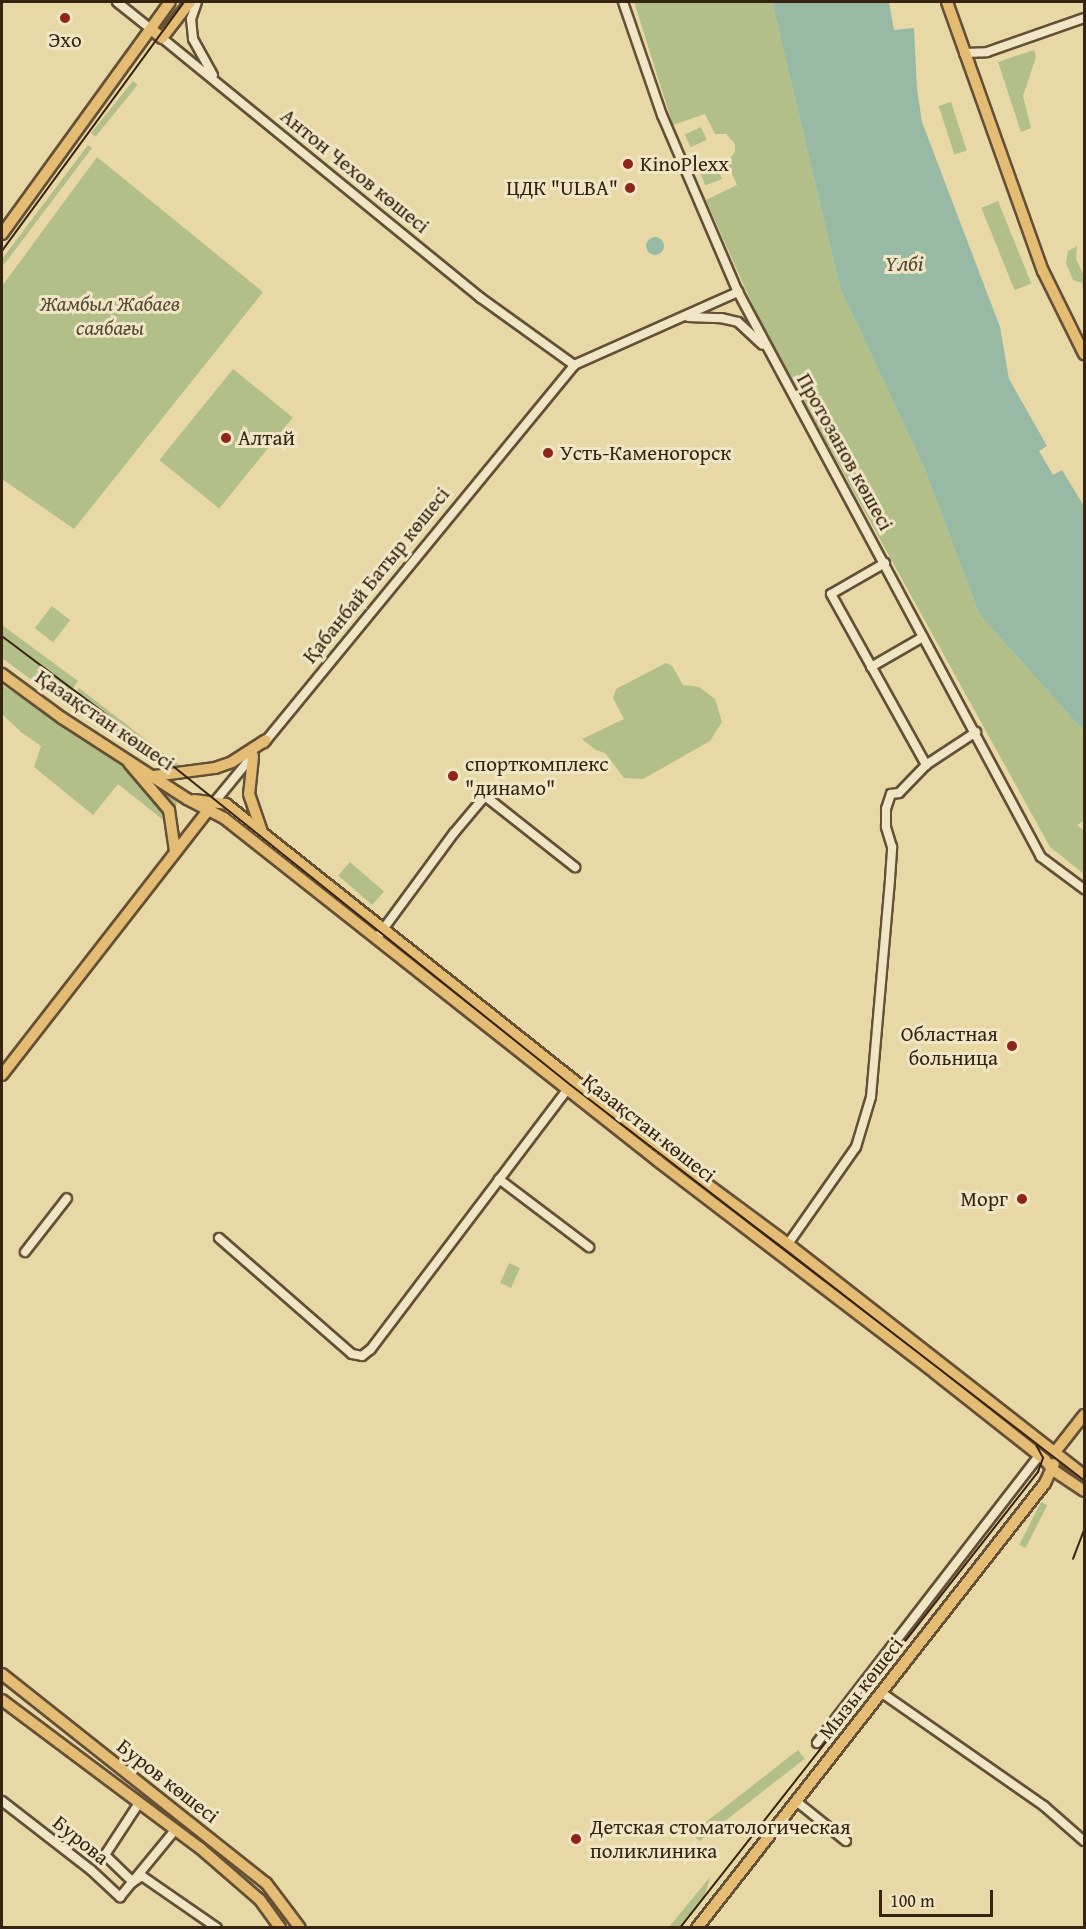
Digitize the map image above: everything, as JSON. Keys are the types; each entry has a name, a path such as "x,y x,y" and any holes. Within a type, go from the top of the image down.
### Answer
{"main road":[{"path":"2,234 170,2"},
{"path":"162,38 190,2"},
{"path":"947,2 1043,271 1084,354"},
{"name":"Антон Чехов көшесі","path":"151,29 162,38"},
{"name":"Қазақстан көшесі","path":"2,674 187,799 211,806 226,804 665,1153 788,1244 1084,1474"},
{"path":"154,776 215,768 232,762 266,740"},
{"path":"253,756 249,794 262,831"},
{"path":"125,758 169,810 172,854"},
{"path":"2,1075 211,806"},
{"name":"Қазақстан көшесі","path":"211,806 567,1090 935,1373 1040,1456 1053,1470 1084,1491"},
{"path":"507,1042 515,1032"},
{"path":"780,1255 788,1244"},
{"path":"935,1373 943,1364"},
{"path":"1053,1470 1055,1452 1084,1415"},
{"path":"1037,1438 1052,1440 1069,1435"},
{"path":"1069,1435 1067,1449 1073,1466"},
{"name":"Мызы көшесі","path":"697,1928 882,1693 1053,1470"},
{"name":"Буров көшесі","path":"2,1674 267,1883 300,1928"},
{"name":"Буров көшесі","path":"2,1700 175,1830 260,1900 278,1925"},
{"path":"278,1925 291,1913"}],"street":[{"name":"Антон Чехов көшесі","path":"117,2 151,29"},
{"path":"196,2 191,20 193,39 217,81"},
{"name":"Протозанов көшесі","path":"623,2 662,115 738,292 1041,857 1084,889"},
{"path":"964,53 987,52 1084,18"},
{"name":"Антон Чехов көшесі","path":"162,38 481,298 574,365"},
{"path":"574,365 738,292"},
{"path":"681,317 721,318 738,322 771,353"},
{"name":"Қабанбай Батыр көшесі","path":"211,806 574,365"},
{"path":"885,563 831,594 926,765"},
{"path":"871,667 923,637"},
{"path":"788,1244 856,1147 871,1097 890,879 892,847 886,828 886,809 891,794 899,793 926,765 976,732"},
{"path":"376,939 454,833 485,796 575,867"},
{"path":"219,1238 352,1354 362,1356 371,1349 575,1080"},
{"path":"499,1179 589,1247"},
{"path":"25,1252 67,1198"},
{"path":"817,1743 1040,1456"},
{"path":"882,1693 1044,1806 1084,1840"},
{"name":"Бурова","path":"2,1801 91,1870 120,1897 175,1830"},
{"path":"796,1802 846,1841"},
{"name":"Бурова","path":"133,1881 105,1855 139,1803"},
{"name":"Бурова","path":"133,1881 142,1876 217,1928"}],"green space":[{"path":"634,2 772,2 840,288 925,470 979,614 1084,729 1084,821 1077,825 1084,831 1084,874 1050,847 761,324 706,200 737,185 727,162 735,152 735,144 726,134 715,134 705,114 673,125"},
{"path":"1034,50 1036,57 1023,96 1031,128 1021,132 998,62"},
{"path":"133,81 138,85 95,137 91,133"},
{"path":"951,102 967,151 954,155 939,106"},
{"path":"701,127 707,140 691,147 685,135"},
{"path":"88,145 92,148 4,265 2,259"},
{"name":"Жамбыл Жабаев саябағы","path":"97,157 263,292 74,529 2,479 2,286"},
{"path":"717,166 722,179 705,186 700,172"},
{"path":"998,201 1031,284 1015,290 981,208"},
{"path":"1077,246 1076,259 1084,276 1084,296 1082,283 1073,280 1066,263 1068,251"},
{"name":"Алтай","path":"233,369 293,417 219,508 159,460"},
{"path":"52,606 70,620 53,642 35,628"},
{"path":"2,625 78,681 67,697 57,699 2,658"},
{"path":"666,663 672,666 683,685 699,687 715,699 722,722 710,741 643,779 624,778 605,753 596,750 582,739 624,719 613,698 616,689"},
{"path":"2,685 175,797 177,804 167,823 118,784 93,815 34,767 41,746 21,732 2,714"},
{"path":"79,688 188,772 175,773 73,709 72,701"},
{"path":"350,862 384,892 372,905 338,876"},
{"path":"509,1263 520,1268 511,1288 500,1283"},
{"path":"1041,1502 1047,1505 1025,1548 1019,1545"},
{"path":"798,1750 805,1759 699,1841 692,1832"},
{"path":"710,1877 705,1895 680,1927 669,1927"}],"water":[{"name":"Үлбі","path":"772,2 889,2 894,30 914,28 917,89 922,122 1000,327 1009,379 1047,446 1039,451 1053,475 1062,470 1084,506 1084,729 979,614 925,470 840,288"},
{"path":"651,237 659,237 664,242 662,253 651,255 646,250 646,242"}],"tram line":[{"path":"2,251 184,2"},
{"path":"2,636 147,745 571,1085 1084,1480"},
{"path":"680,1928 1038,1472 1043,1458 1037,1447"},
{"path":"1073,1559 1084,1530"}],"place":[{"name":"Эхо","path":"65,18"},
{"name":"KinoPlexx","path":"628,164"},
{"name":"ЦДК \"ULBA\"","path":"630,188"},
{"name":"Алтай","path":"226,438"},
{"name":"Усть-Каменогорск","path":"548,453"},
{"name":"спорткомплекс \"динамо\"","path":"453,776"},
{"name":"Областная больница","path":"1012,1046"},
{"name":"Морг","path":"1022,1199"},
{"name":"Детская стоматологическая поликлиника","path":"576,1839"}]}
